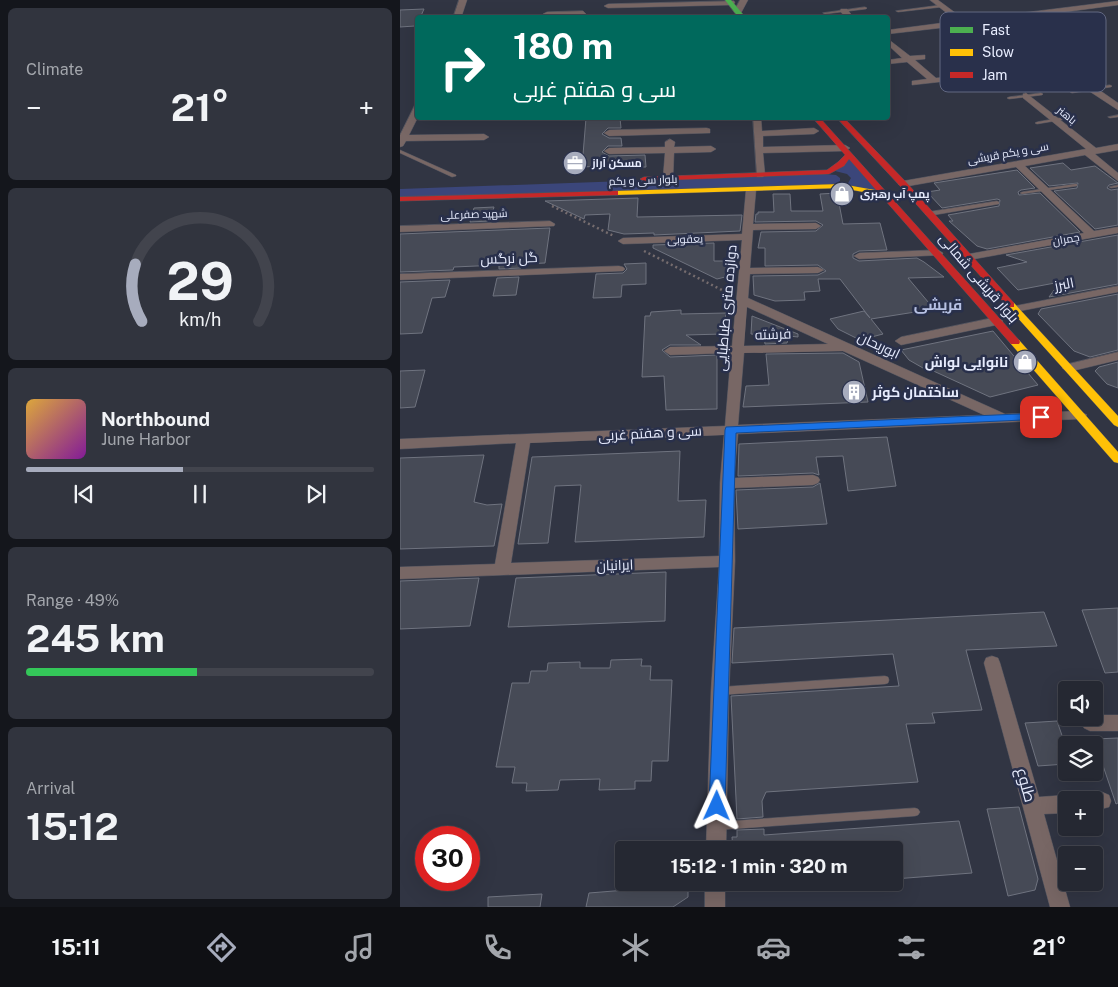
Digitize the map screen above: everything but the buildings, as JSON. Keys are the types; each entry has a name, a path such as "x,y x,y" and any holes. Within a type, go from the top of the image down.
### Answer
{"main road":[{"name":"بلوار قریشی شمالی","path":"819,120 1118,459"},
{"name":"بلوار قریشی شمالی","path":"842,120 903,184 1068,368 1113,410 1118,423"},
{"path":"829,172 841,164 848,151"},
{"path":"829,172 841,173 847,177 847,182 841,186"},
{"name":"بلوار سی و یکم","path":"629,179 829,172"},
{"path":"400,188 457,181"},
{"name":"بلوار سی و یکم","path":"400,199 841,186 886,194"}],"street":[{"path":"458,15 464,0"},
{"path":"608,6 735,8 744,0"},
{"path":"934,0 949,12"},
{"path":"1069,0 1083,8"},
{"path":"1048,12 1118,4"},
{"path":"844,11 848,15"},
{"path":"547,14 584,15"},
{"path":"890,32 940,25"},
{"path":"890,43 934,81"},
{"path":"890,62 922,57"},
{"path":"915,83 940,80"},
{"path":"1096,92 1118,107"},
{"name":"باهنر","path":"1026,96 1118,178"},
{"path":"415,114 402,142 484,137"},
{"path":"757,120 760,175"},
{"path":"609,133 707,131"},
{"path":"757,134 814,131"},
{"path":"668,178 670,132"},
{"name":"سی و یکم قریشی","path":"903,184 1118,147"},
{"path":"609,152 711,149"},
{"path":"758,150 848,151"},
{"name":"چمران","path":"1018,164 1092,235"},
{"name":"دوازده متری طباطبایی","path":"716,841 720,691 727,561 727,483 751,190"},
{"name":"شهید صفرعلی","path":"400,229 550,224"},
{"name":"یعقوبی","path":"624,241 816,226"},
{"path":"1092,235 1118,230"},
{"name":"چمران","path":"969,257 1092,235"},
{"path":"859,256 938,254"},
{"name":"گل نرگس","path":"400,277 619,269"},
{"path":"744,271 818,270"},
{"name":"البرز","path":"1015,309 1118,289"},
{"name":"ابوریحان","path":"742,300 1002,419"},
{"path":"901,341 997,321"},
{"name":"فرشته","path":"670,351 846,347"},
{"path":"1068,368 1118,356"},
{"name":"سی و هفتم غربی","path":"400,444 1080,415"},
{"path":"502,569 524,439"},
{"path":"727,483 813,480"},
{"name":"ایرانیان","path":"400,573 727,561"},
{"name":"طلوع","path":"992,662 1060,907"},
{"path":"1103,723 1118,723"},
{"path":"1032,806 1058,804"},
{"path":"715,891 715,907"}],"lane":[{"path":"898,11 941,6"},
{"path":"825,12 865,8"},
{"path":"1106,87 1110,86"},
{"path":"1009,98 1041,94"},
{"path":"1110,117 1118,116"},
{"path":"1038,122 1071,117"},
{"path":"400,152 457,181"},
{"path":"1022,193 1075,185"},
{"path":"1110,187 1118,186"},
{"path":"928,214 997,202"},
{"path":"720,691 885,680"},
{"path":"717,826 915,812"}],"shaded area":[{"path":"850,158 879,191 847,185 851,178 847,174 835,171"},
{"path":"836,175 840,178 840,181 834,184 400,198 400,189"}],"traffic: fast":[{"path":"728,0 740,15"}],"traffic: slow":[{"path":"615,193 841,186 886,194"},
{"path":"1011,305 1118,423"},
{"path":"1015,342 1118,459"}],"traffic: jam":[{"path":"819,120 1015,342"},
{"path":"842,120 903,184 1011,305"},
{"path":"644,179 829,172 841,164 850,154"},
{"path":"400,199 615,193"}],"place":[{"name":"مسکن آراز","path":"575,163"},
{"name":"پمپ آب رهبری","path":"842,194"},
{"name":"نانوایی لواش","path":"1025,362"},
{"name":"ساختمان کوثر","path":"854,392"}],"district":[{"name":"قریشی","path":"938,304"}],"route":[{"path":"717,806 720,691 727,561 727,483 730,430 1041,417"}]}
